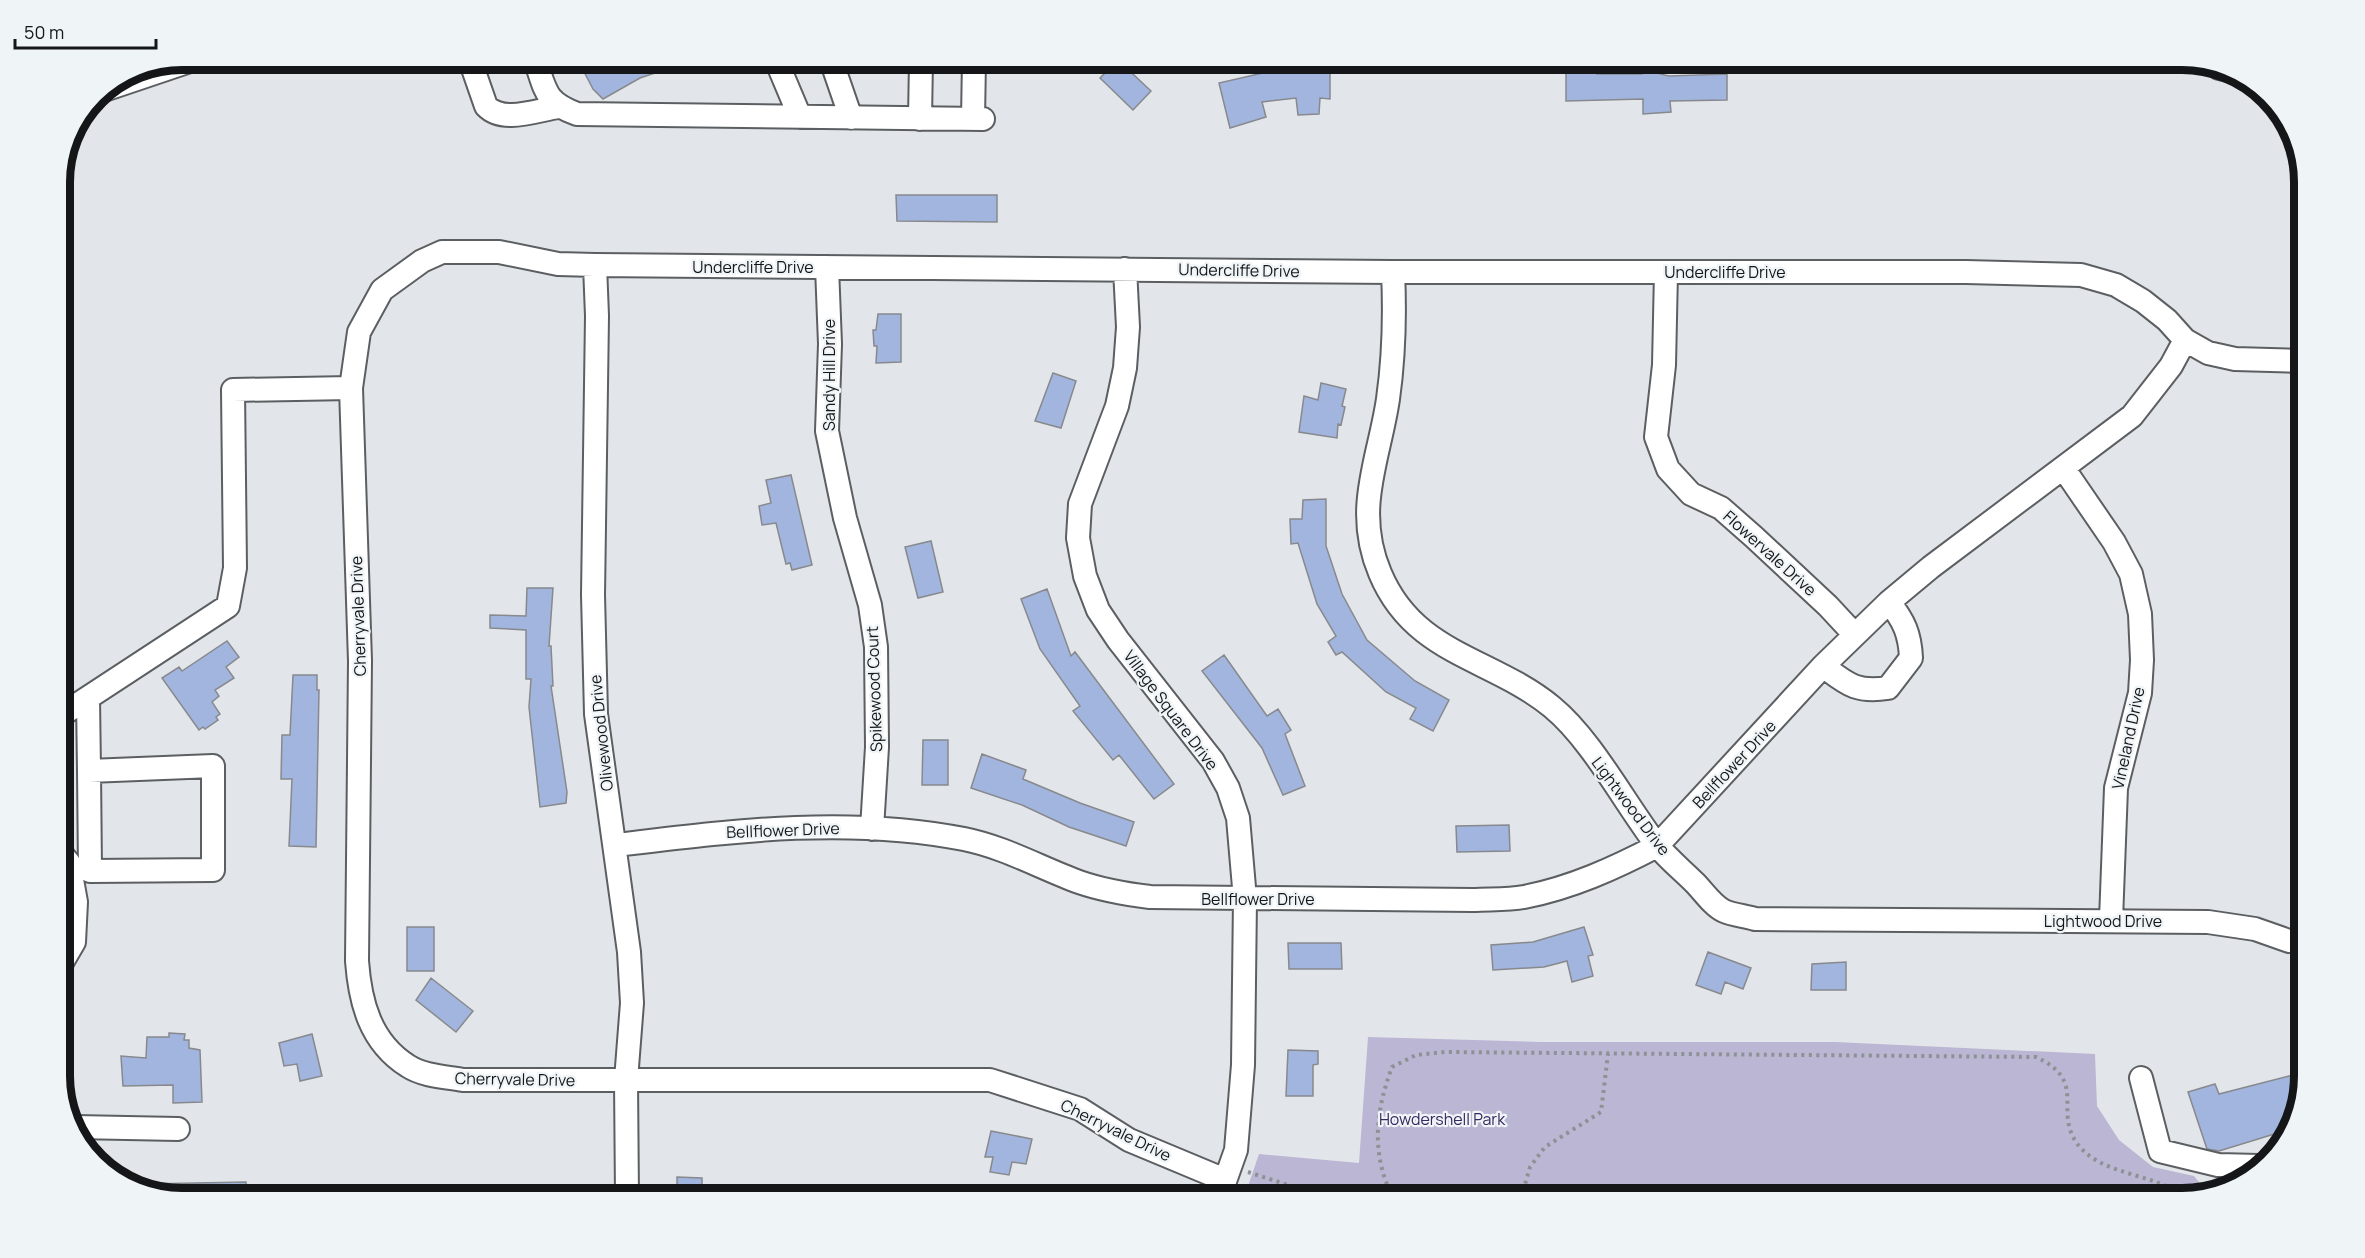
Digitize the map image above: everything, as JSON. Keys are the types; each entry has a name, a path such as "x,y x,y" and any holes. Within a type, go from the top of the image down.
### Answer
{"street":[{"path":"473,70 486,106 492,111 504,116 558,107"},
{"path":"539,70 550,99 558,107 577,114 978,119 975,70"},
{"path":"780,70 800,117"},
{"path":"834,70 851,118"},
{"path":"920,118 921,70"},
{"name":"Undercliffe Drive","path":"351,388 359,332 370,308 382,290 422,261 442,252 467,251 499,252 558,264 595,266 1394,272 1966,272 2081,275 2116,285 2143,301 2167,320 2185,340 2208,353 2235,359 2294,361"},
{"name":"Olivewood Drive","path":"595,266 597,316 593,594 596,702 603,772 616,845 629,952 632,1003 626,1080 627,1188"},
{"name":"Sandy Hill Drive","path":"827,267 830,344 827,431 845,518"},
{"name":"Village Square Drive","path":"1125,269 1128,327 1125,368 1117,406 1080,504 1078,538 1085,576 1098,610 1118,640 1213,761 1228,788 1238,818 1245,899 1241,1096 1236,1150 1225,1181"},
{"name":"Lightwood Drive","path":"1394,272 1393,357 1387,402 1370,475 1368,510 1380,572 1399,605 1420,630 1446,648 1521,687 1552,707 1575,730 1658,846 1722,910 1755,919 2208,922 2255,928 2294,941"},
{"name":"Flowervale Drive","path":"1665,272 1664,365 1656,437 1668,469 1690,494 1721,508 1754,537 1828,606 1854,634"},
{"name":"Bellflower Drive","path":"616,845 780,826 872,829 966,839 1115,892 1150,897 1432,900 1522,897 1558,889 1658,846 1823,666 1889,602 1949,553 2132,416 2171,366 2185,340"},
{"path":"71,709 228,606 235,568 233,390 351,388"},
{"name":"Cherryvale Drive","path":"351,388 360,673 357,961 360,996 372,1027 387,1049 409,1067 430,1074 463,1080 990,1080 1080,1109 1129,1140 1225,1181"},
{"name":"Vineland Drive","path":"2064,469 2114,542 2131,574 2140,614 2142,660 2140,693 2116,788 2110,920"},
{"name":"Spikewood Court","path":"845,518 870,605 876,647 877,747 872,829"},
{"path":"1823,666 1846,684 1866,692 1887,688 1911,658 1907,629 1889,602"},
{"path":"88,698 90,871 213,870 213,766 89,771"},
{"path":"71,874 76,902 74,942 71,947"},
{"path":"2141,1078 2160,1151 2218,1165 2249,1166"},
{"path":"83,1127 178,1129"}],"path":[{"path":"1389,1188 1378,1162 1378,1123 1382,1094 1392,1067 1416,1055 1446,1052 2036,1057 2050,1064 2061,1076 2067,1088 2070,1126 2076,1142 2110,1167 2162,1188"},
{"path":"1524,1188 1530,1167 1545,1147 1600,1112 1608,1054"},
{"path":"1225,1181 1267,1188"}],"green space":[{"name":"Howdershell Park","path":"1368,1037 1540,1042 1835,1042 2095,1054 2097,1106 2119,1140 2153,1167 2194,1176 2202,1186 2183,1188 1247,1188 1259,1154 1359,1163"}],"building":[{"path":"583,70 664,70 640,78 603,99 593,89"},
{"path":"1108,70 1129,70 1151,91 1133,110 1100,78"},
{"path":"1566,70 1597,70 1597,74 1642,74 1641,70 1660,70 1660,74 1669,76 1727,74 1727,100 1670,101 1671,112 1643,114 1643,99 1566,101"},
{"path":"1267,72 1330,72 1330,99 1320,98 1319,114 1298,115 1296,98 1262,102 1266,117 1230,128 1219,83"},
{"path":"896,195 997,195 997,222 897,221"},
{"path":"878,314 901,314 901,362 876,363 877,346 874,346 873,330 876,330"},
{"path":"1053,373 1076,381 1061,428 1035,421"},
{"path":"1321,383 1346,389 1342,406 1345,407 1341,425 1338,424 1337,438 1299,432 1304,396 1318,400"},
{"path":"791,475 812,565 792,570 790,563 786,564 776,523 762,525 759,506 771,503 766,480"},
{"path":"1326,499 1326,546 1342,594 1367,640 1415,681 1449,700 1433,731 1410,719 1416,708 1386,692 1342,652 1336,655 1328,642 1336,636 1317,604 1298,543 1291,544 1290,519 1302,519 1303,500"},
{"path":"931,541 943,592 918,598 905,547"},
{"path":"527,588 553,588 549,646 551,646 553,686 551,686 567,792 566,803 540,807 529,707 531,679 526,679 526,630 490,628 490,615 526,616"},
{"path":"1047,589 1071,656 1075,652 1174,784 1154,799 1119,755 1113,760 1073,711 1080,706 1040,649 1021,599"},
{"path":"227,641 239,657 226,667 234,678 215,690 219,696 212,702 220,714 216,717 218,720 205,729 203,727 199,730 162,678 179,667 182,671"},
{"path":"1224,655 1267,716 1278,709 1291,730 1285,734 1305,786 1283,795 1262,748 1202,671"},
{"path":"293,675 317,675 317,690 319,690 316,847 289,846 292,779 281,779 282,735 290,735"},
{"path":"923,740 948,740 948,785 922,785"},
{"path":"982,754 1026,770 1023,779 1134,822 1126,846 1069,827 1022,805 971,788"},
{"path":"1509,825 1510,851 1457,852 1456,826"},
{"path":"407,927 434,927 434,971 407,971"},
{"path":"1584,927 1593,955 1588,956 1593,976 1572,982 1567,961 1544,967 1493,970 1491,945 1533,942"},
{"path":"1288,943 1341,943 1342,969 1289,969"},
{"path":"1708,952 1751,968 1743,989 1725,982 1721,994 1696,985"},
{"path":"1846,962 1846,990 1811,990 1812,964"},
{"path":"431,978 473,1011 456,1032 416,1000"},
{"path":"169,1033 185,1034 184,1040 189,1040 189,1048 200,1050 202,1102 173,1103 173,1085 123,1086 121,1056 146,1058 147,1037 169,1037"},
{"path":"312,1034 322,1076 300,1081 297,1064 284,1066 279,1043"},
{"path":"1288,1050 1318,1051 1318,1064 1313,1065 1313,1096 1286,1096"},
{"path":"2294,1075 2289,1112 2279,1133 2219,1151 2207,1149 2188,1092 2215,1084 2219,1094"},
{"path":"991,1131 1032,1139 1026,1164 1012,1162 1009,1175 990,1172 993,1157 985,1157"},
{"path":"677,1177 702,1178 702,1188 677,1188"},
{"path":"246,1182 246,1188 182,1188 154,1184"}]}
